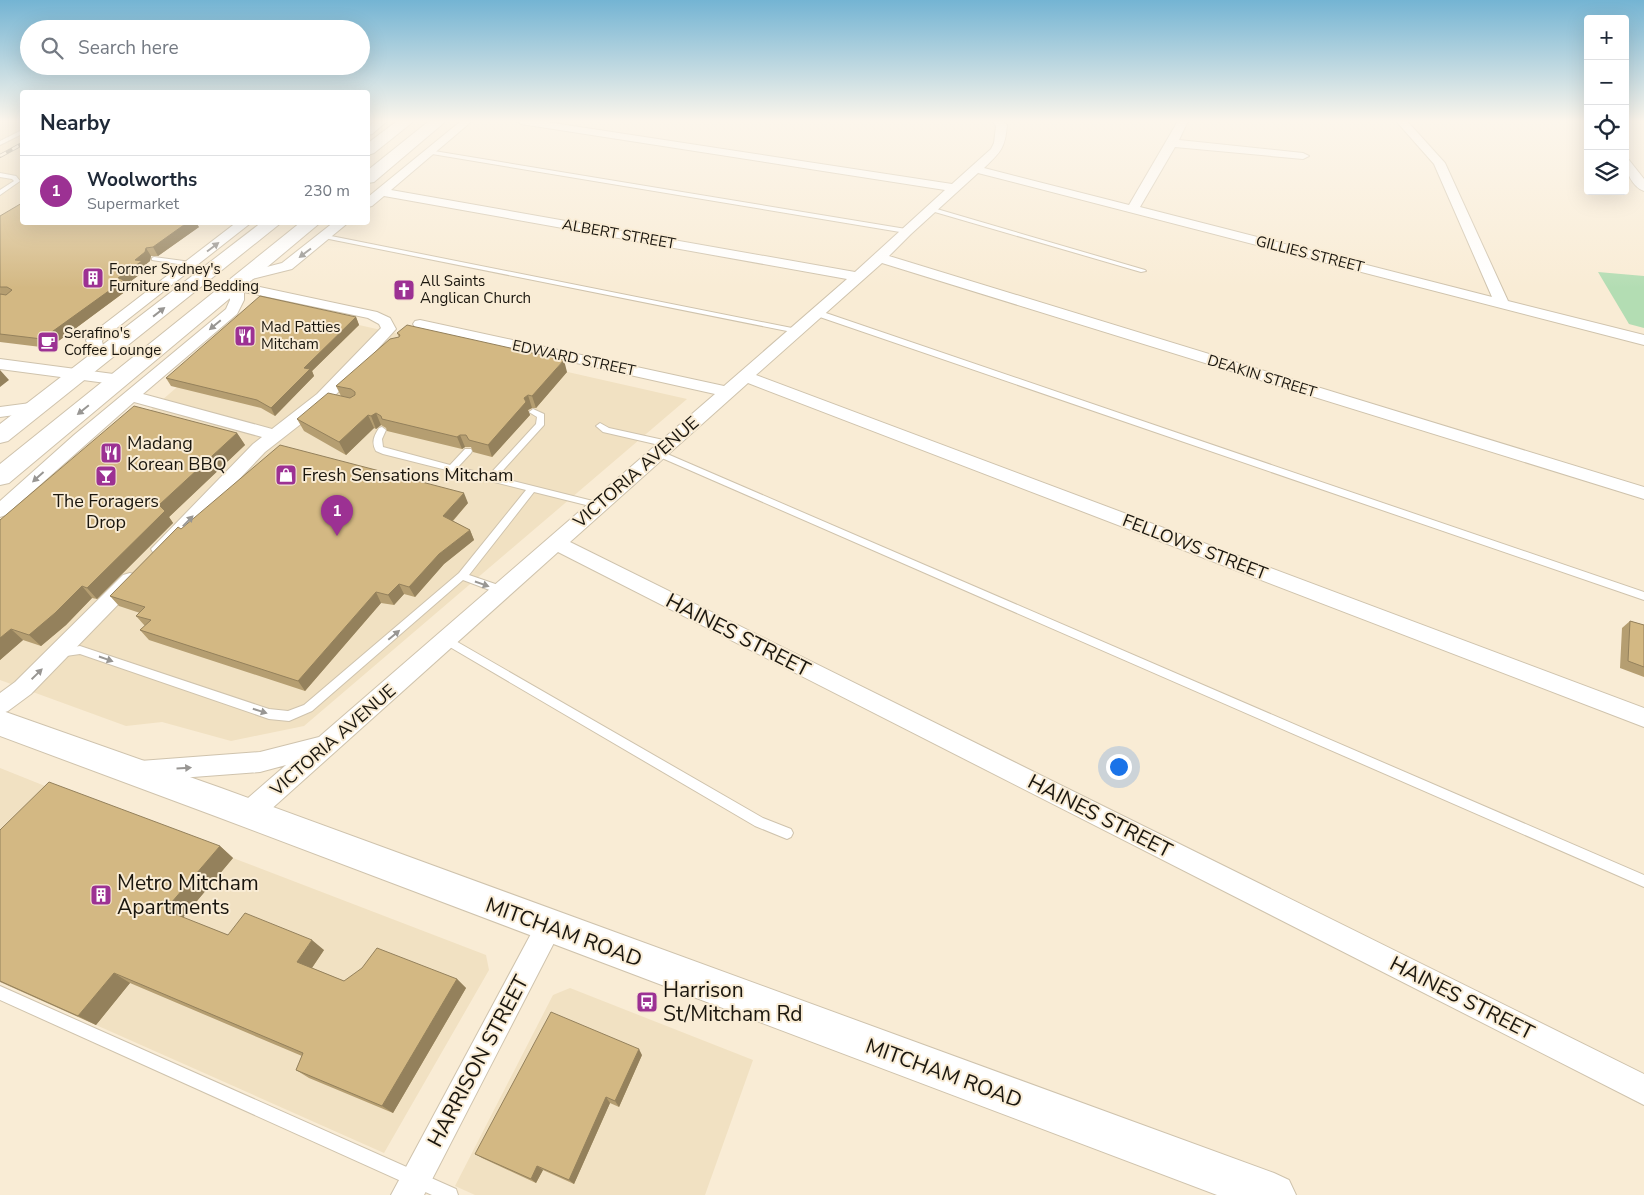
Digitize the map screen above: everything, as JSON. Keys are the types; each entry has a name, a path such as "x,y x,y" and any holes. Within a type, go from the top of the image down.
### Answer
{"main road":[{"path":"0,436 270,225"},
{"path":"6,472 126,388 242,281 319,230"},
{"name":"MITCHAM ROAD","path":"0,723 249,813 1274,1195"}],"street":[{"path":"370,200 399,177"},
{"path":"881,177 954,188"},
{"name":"VICTORIA AVENUE","path":"249,813 746,377 880,258 906,230 966,177"},
{"name":"GILLIES STREET","path":"1006,177 1644,340"},
{"path":"1133,209 1152,177"},
{"path":"1445,177 1502,304"},
{"name":"ALBERT STREET","path":"381,192 858,277"},
{"path":"98,359 94,340 99,335 242,225"},
{"path":"319,230 334,225"},
{"name":"DEAKIN STREET","path":"880,258 1644,493"},
{"path":"0,705 13,697 59,653 274,435 327,399 381,343 389,329 384,321 372,315 242,281"},
{"name":"EDWARD STREET","path":"420,324 728,392"},
{"path":"0,364 79,374 274,435"},
{"name":"FELLOWS STREET","path":"746,377 1644,718"},
{"path":"0,511 80,440 126,388"},
{"path":"0,412 38,407"},
{"path":"6,472 80,440"},
{"name":"HAINES STREET","path":"556,543 1644,1090"},
{"name":"MITCHAM ROAD","path":"136,772 260,762 327,746"},
{"name":"HARRISON STREET","path":"411,1187 549,926"}],"lane":[{"path":"0,193 17,182 16,178 12,177"},
{"path":"580,177 906,230"},
{"path":"930,209 1143,271"},
{"path":"319,230 797,331"},
{"path":"154,259 191,264"},
{"path":"817,313 1644,596"},
{"path":"491,478 540,424 541,416 532,412"},
{"path":"600,426 606,430 663,448 1644,880"},
{"path":"382,430 377,436 376,443 379,449 598,505"},
{"path":"452,468 468,451"},
{"path":"59,653 80,650 269,714 289,716 308,708 462,576 532,489"},
{"path":"462,576 503,591"},
{"path":"446,640 759,822 788,833"},
{"path":"0,993 411,1187 450,1195"}],"shaded area":[{"path":"0,177 20,177 20,211 0,224"},
{"path":"359,325 687,399 304,726 231,741 162,722 126,726 0,680 0,541 199,368"},
{"path":"0,768 65,794 0,860"},
{"path":"233,858 486,955 489,970 384,1153 96,1025"},
{"path":"570,988 753,1060 705,1195 475,1195 455,1186 553,995"}],"green space":[{"path":"1598,272 1644,276 1644,328 1629,324"}],"building":[{"path":"20,204 20,225 184,225 153,247 146,248 145,252 135,260 142,261 118,278 124,280 42,339 0,334 0,294 6,295 12,290 7,287 0,287 0,216"},
{"path":"260,296 356,317 304,368 310,369 271,408 257,400 166,378"},
{"path":"407,325 564,360 532,396 528,395 524,398 526,402 488,445 469,440 466,435 457,437 382,419 376,413 371,416 368,415 339,442 297,419 328,393 350,398 355,395 355,392 351,389 336,386 390,339 399,337 400,335 397,333"},
{"path":"134,406 237,433 159,505 165,511 87,588 82,586 29,635 11,629 0,638 0,520"},
{"path":"280,445 464,493 443,516 470,530 439,554 409,587 399,584 388,595 376,592 298,681 140,630 151,620 136,616 145,607 110,596 178,527 181,529"},
{"path":"1630,621 1644,625 1644,667 1628,661"},
{"path":"49,782 220,846 165,910 228,935 245,913 312,940 297,962 344,981 362,968 377,948 457,979 382,1106 296,1070 303,1053 114,973 78,1016 0,981 0,830"},
{"path":"551,1012 639,1049 615,1101 606,1097 569,1180 537,1166 531,1179 475,1154"}],"place":[{"name":"Former Sydney's Furniture and Bedding","path":"93,278"},
{"name":"All Saints Anglican Church","path":"404,290"},
{"name":"Mad Patties Mitcham","path":"245,336"},
{"name":"Serafino's Coffee Lounge","path":"48,342"},
{"name":"Madang Korean BBQ","path":"111,453"},
{"name":"Fresh Sensations Mitcham","path":"286,475"},
{"name":"The Foragers Drop","path":"106,476"},
{"name":"Woolworths","path":"337,536"},
{"name":"Metro Mitcham Apartments","path":"101,895"},
{"name":"Harrison St/Mitcham Rd","path":"647,1002"}]}
